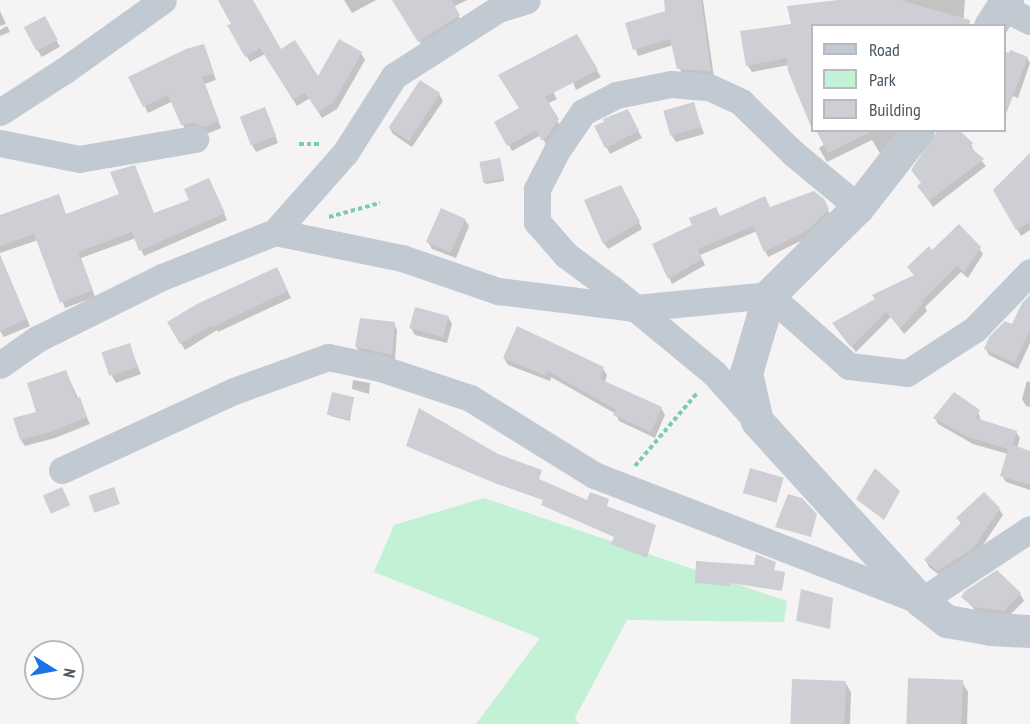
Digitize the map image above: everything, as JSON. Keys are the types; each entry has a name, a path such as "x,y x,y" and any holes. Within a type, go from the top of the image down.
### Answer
{"street":[{"path":"0,112 65,70 163,0"},
{"path":"0,365 37,339 162,277 275,232 345,153 394,76 498,9 527,0"},
{"path":"858,207 793,153 741,102 709,87 671,84 616,95 582,112 557,150 537,189 537,222 566,255 714,373 921,601 947,621 991,629 1030,631"},
{"path":"757,421 746,374 769,295 858,207 916,132"},
{"path":"0,143 79,159 195,139"},
{"path":"275,232 402,258 498,291 635,308 769,295 849,366 907,373 975,329 1030,272"},
{"path":"62,470 234,392 328,357 380,368 470,398 594,476 921,601"},
{"path":"921,601 1030,530"}],"path":[{"path":"619,484 714,373"}],"green space":[{"path":"484,498 787,601 784,622 627,620 575,718 579,724 476,724 540,638 374,572 394,525"}],"building":[{"path":"218,0 253,0 281,49 295,40 318,76 339,39 362,52 334,102 318,112 305,93 293,100 260,48 245,57 227,25 231,24"},
{"path":"392,0 451,0 460,15 418,42"},
{"path":"664,0 701,0 711,71 677,69 670,39 633,50 625,23 665,11"},
{"path":"839,0 900,0 970,20 970,24 811,24 811,127 788,71 787,58 746,66 740,31 791,24 787,6"},
{"path":"45,16 58,40 36,51 24,27"},
{"path":"577,34 598,70 545,97 559,119 546,138 542,141 536,130 507,146 494,122 519,108 498,75"},
{"path":"204,44 214,73 202,77 219,121 204,127 193,123 181,125 168,95 143,107 128,77 186,49"},
{"path":"1010,50 1028,57 1006,114 1006,52 1009,53"},
{"path":"420,80 440,93 409,141 389,128"},
{"path":"694,102 701,127 670,136 663,111"},
{"path":"265,107 276,136 251,146 240,117"},
{"path":"628,109 639,131 605,148 594,126 604,122 603,119"},
{"path":"817,132 870,132 828,153"},
{"path":"937,132 961,132 973,143 970,147 984,159 929,201 917,186 921,183 911,170"},
{"path":"1030,153 1030,222 1016,230 993,190"},
{"path":"500,158 504,179 483,183 479,162"},
{"path":"135,165 154,213 189,200 184,189 209,178 225,213 139,251 132,232 78,252 93,290 60,303 34,234 0,246 0,215 59,194 66,214 119,194 110,172"},
{"path":"621,185 640,222 603,244 584,200"},
{"path":"814,191 824,199 829,209 808,230 764,252 753,226 698,249 702,259 668,279 652,244 692,225 689,218 716,207 720,216 765,196 770,207"},
{"path":"441,208 466,219 451,253 426,242"},
{"path":"959,224 981,247 964,272 957,266 922,301 924,303 900,328 886,312 851,347 832,323 875,299 872,295 914,275 907,267 929,246 932,250"},
{"path":"0,256 27,319 0,331"},
{"path":"277,267 288,291 213,327 212,325 180,344 167,322 197,304"},
{"path":"1030,295 1030,330 1015,363 984,349 989,337 1005,321 1012,324 1022,303"},
{"path":"415,307 449,316 443,337 409,328"},
{"path":"360,318 395,322 392,355 355,347"},
{"path":"517,326 604,367 600,379 662,407 651,432 613,415 616,410 548,371 546,376 503,358"},
{"path":"130,343 138,367 109,376 101,352"},
{"path":"66,370 76,398 80,397 87,417 51,432 20,440 13,418 36,412 27,383"},
{"path":"332,392 354,397 349,420 327,414"},
{"path":"954,392 980,410 976,418 1017,431 1013,445 1030,451 1030,485 1000,476 1008,449 968,437 933,418"},
{"path":"419,408 498,454 542,470 539,479 587,500 590,492 609,499 607,506 656,525 647,558 611,544 614,537 541,505 543,500 497,484 406,446"},
{"path":"750,468 784,478 776,503 743,493"},
{"path":"875,468 900,491 884,520 856,499"},
{"path":"62,487 70,505 51,514 43,496"},
{"path":"114,487 120,504 94,513 88,496"},
{"path":"984,492 1000,508 974,547 938,571 924,560 962,522 956,518"},
{"path":"788,494 802,498 817,514 811,537 775,527"},
{"path":"756,554 776,562 774,570 785,572 782,591 731,583 730,586 695,583 696,561 754,565"},
{"path":"997,570 1021,593 1004,611 973,607 961,597 965,591"},
{"path":"801,589 833,598 830,629 796,621"},
{"path":"908,678 963,680 961,724 906,724"},
{"path":"792,679 846,681 844,724 790,724"}]}
